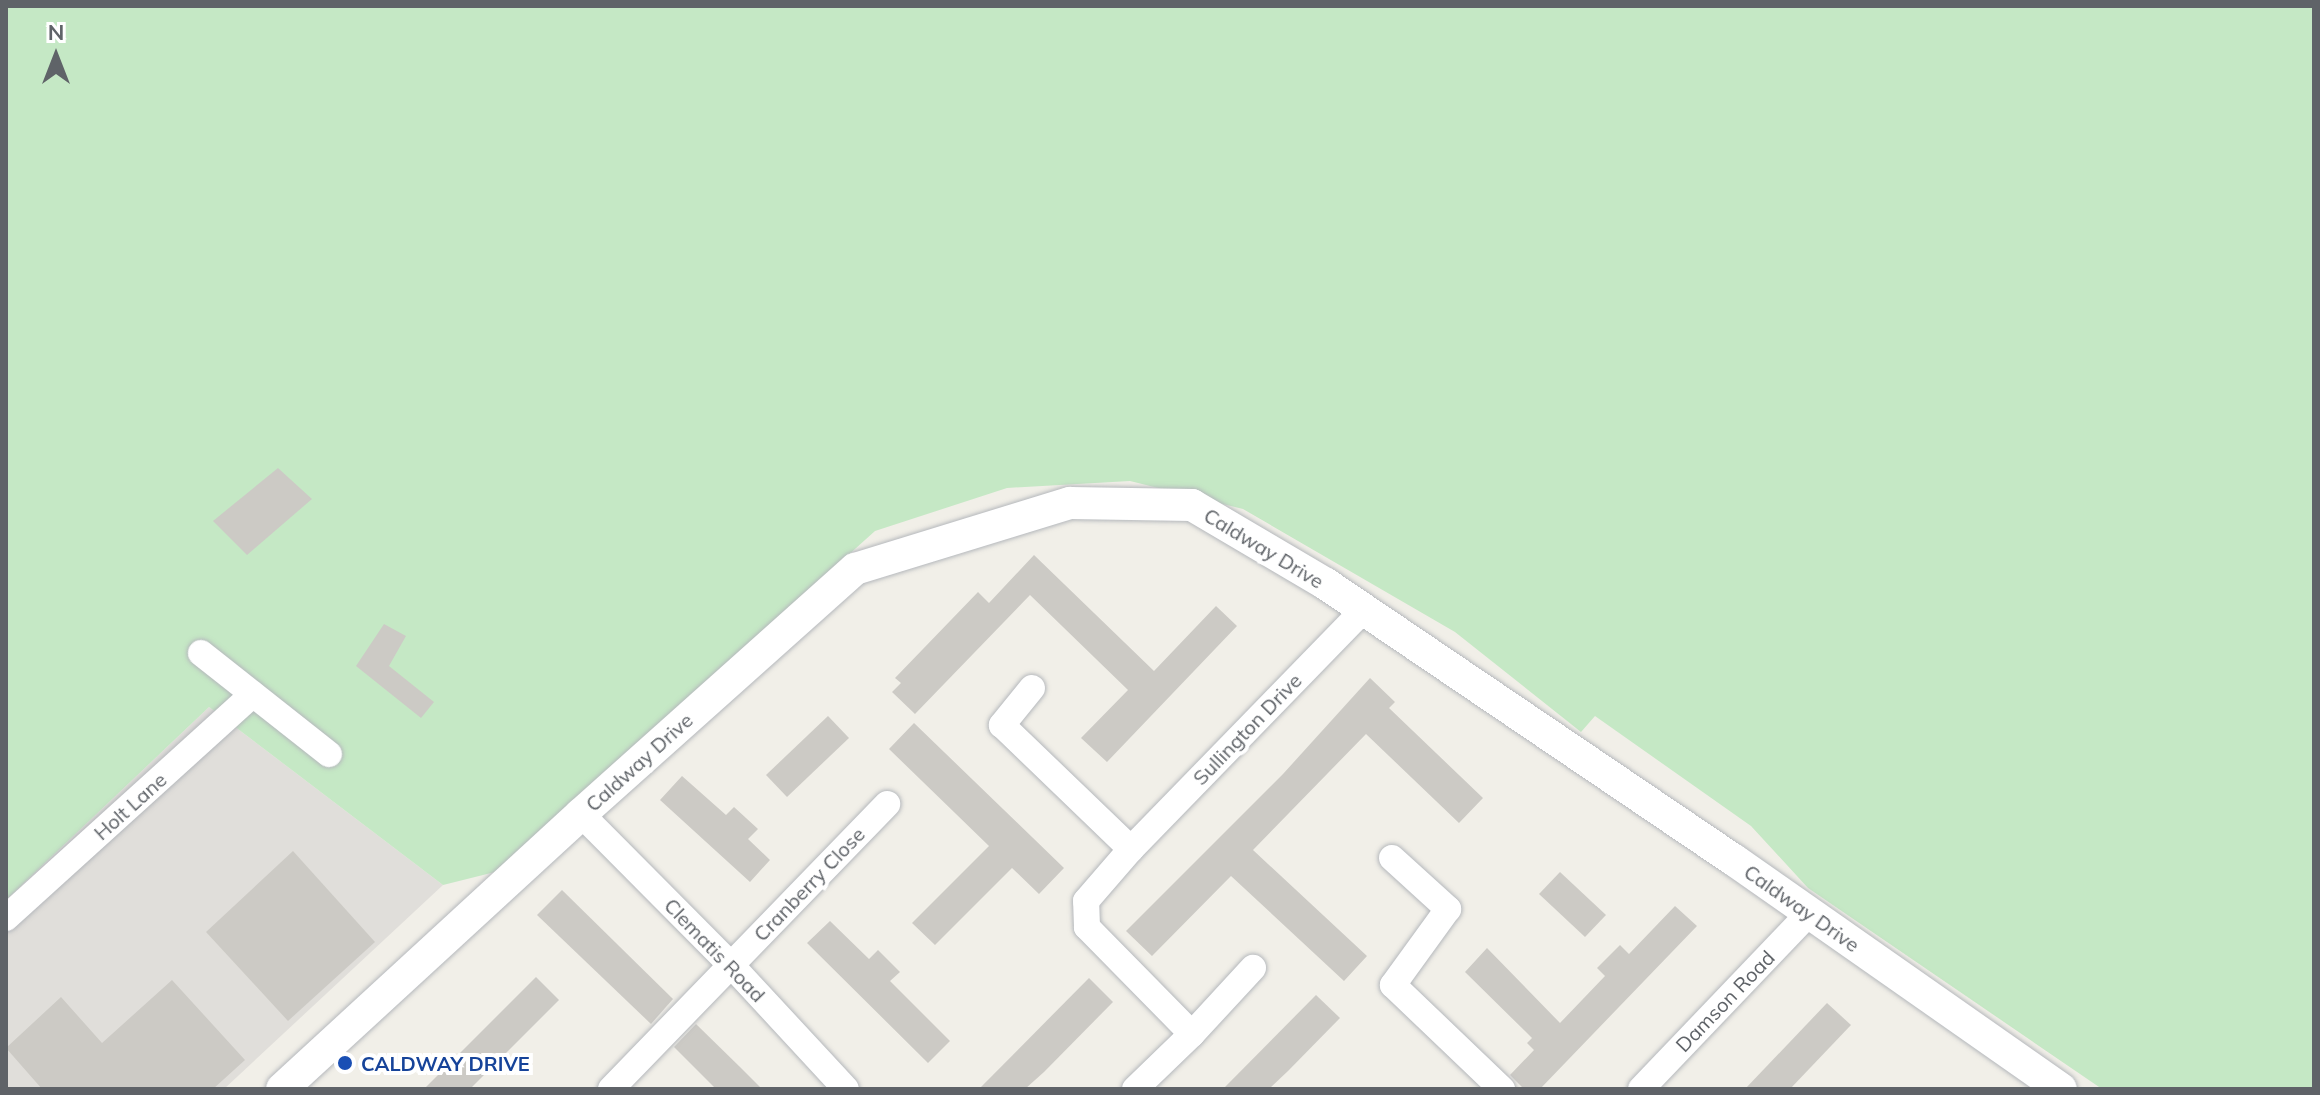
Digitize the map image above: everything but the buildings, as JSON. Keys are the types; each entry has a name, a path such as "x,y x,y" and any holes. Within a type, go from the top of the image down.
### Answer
{"street":[{"name":"Caldway Drive","path":"282,1089 581,814 855,569 1070,503 1192,505 1364,609 2061,1089"},
{"name":"Sullington Drive","path":"1192,1034 1087,927 1086,901 1131,849 1364,609"},
{"path":"201,653 329,754"},
{"path":"1032,688 1002,725 1131,849"},
{"name":"Holt Lane","path":"6,918 253,694"},
{"name":"Cranberry Close","path":"611,1089 733,967 740,955 887,804"},
{"name":"Clematis Road","path":"581,814 733,967 846,1089"},
{"path":"1392,858 1448,909 1393,985 1502,1089"},
{"name":"Damson Road","path":"1641,1089 1809,913"},
{"path":"1135,1089 1192,1034 1253,968"}],"shaded area":[{"path":"209,707 443,885 224,1089 6,1089 6,900"}],"green space":[{"path":"6,6 2314,6 2314,1089 2102,1089 1808,888 1751,826 1595,716 1581,732 1455,632 1243,509 1130,481 1007,488 875,531 495,872 443,885 209,707 6,900"}],"place":[{"name":"CALDWAY DRIVE","path":"345,1063"}]}
